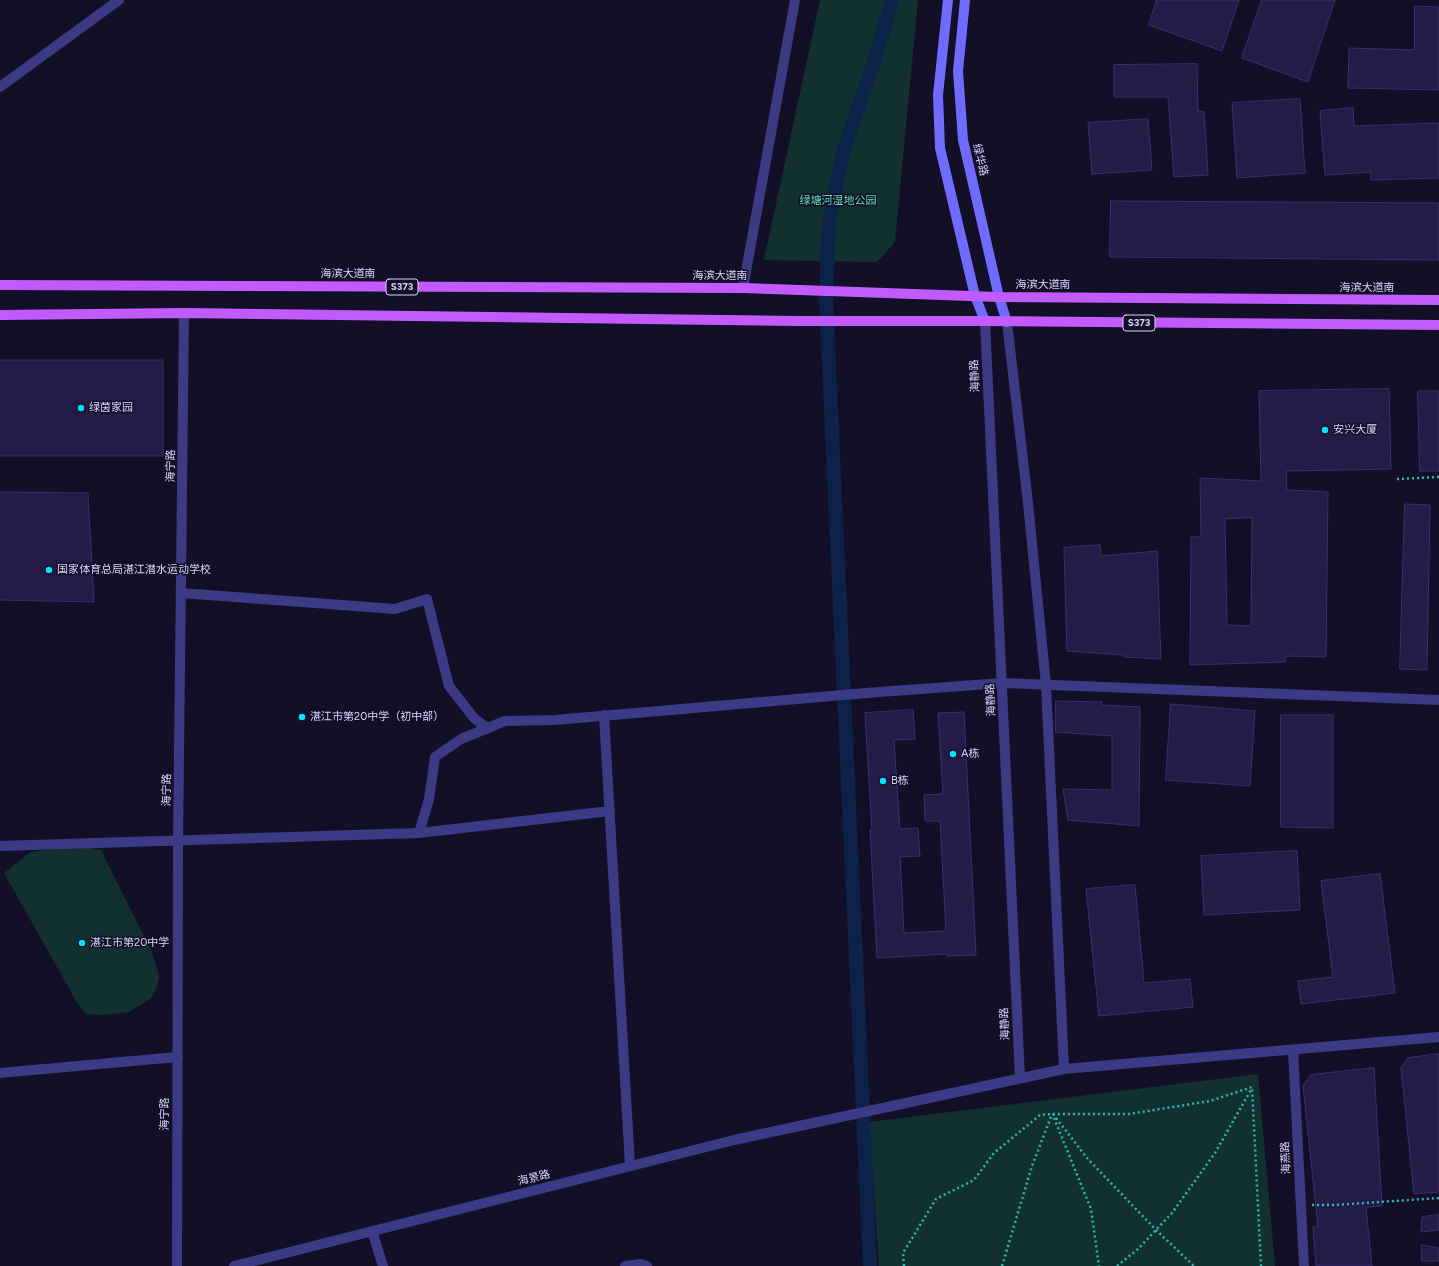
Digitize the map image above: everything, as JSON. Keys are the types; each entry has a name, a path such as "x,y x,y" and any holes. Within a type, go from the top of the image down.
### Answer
{"main road":[{"path":"948,0 938,95 940,148 975,296 985,321"},
{"name":"绿华路","path":"965,0 958,71 963,140 999,297 1007,322"},
{"name":"海滨大道南","path":"0,285 743,288 999,297 1439,300"},
{"name":"S373","path":"0,315 184,314 798,321 1439,325"}],"street":[{"path":"0,87 119,0"},
{"path":"743,288 795,0"},
{"name":"海宁路","path":"177,1266 178,840 184,314"},
{"name":"海静路","path":"985,321 1020,1078"},
{"path":"1007,322 1028,502 1046,685 1064,1069"},
{"path":"181,593 395,609 427,599 449,686 474,718 487,728"},
{"path":"419,833 429,799 435,757 461,739 505,721 555,720 866,693 1002,683 1439,700"},
{"path":"604,715 630,1166"},
{"path":"0,846 419,833 610,811"},
{"name":"海景路","path":"234,1266 734,1140 885,1106 1064,1069 1439,1037"},
{"name":"海燕路","path":"1293,1050 1304,1266"},
{"path":"0,1073 178,1058"},
{"path":"372,1231 383,1266"},
{"path":"625,1266 641,1264 647,1266"}],"path":[{"path":"1397,479 1439,477"},
{"path":"904,1266 903,1253 936,1199 974,1180 994,1154 1040,1115 1129,1114 1210,1102 1252,1087"},
{"path":"1117,1266 1138,1249 1172,1213 1214,1154 1252,1087"},
{"path":"1252,1087 1261,1266"},
{"path":"1052,1114 1087,1158 1156,1230 1194,1266"},
{"path":"1002,1266 1032,1166 1052,1114"},
{"path":"1052,1114 1091,1209 1099,1266"},
{"path":"1301,1206 1439,1198"}],"green space":[{"name":"绿塘河湿地公园","path":"820,0 918,0 895,242 877,262 764,260"},
{"path":"91,848 101,850 151,950 159,975 157,987 151,998 129,1012 103,1015 86,1014 79,1006 4,873 31,852 50,849"},
{"path":"1258,1074 1275,1266 879,1266 869,1122"}],"building":[{"path":"1157,0 1239,0 1222,51 1149,25"},
{"path":"1262,0 1335,0 1308,82 1242,58"},
{"path":"1415,6 1439,7 1439,90 1348,88 1349,48 1414,50"},
{"path":"1197,64 1198,112 1204,111 1208,175 1174,177 1168,97 1114,97 1114,65"},
{"path":"1300,99 1305,173 1237,178 1232,103"},
{"path":"1353,108 1354,126 1439,123 1439,178 1371,180 1371,172 1325,175 1320,111"},
{"path":"1148,119 1152,170 1092,174 1088,123"},
{"path":"1111,201 1439,203 1439,260 1110,257"},
{"name":"绿茵家园","path":"0,360 163,360 163,456 0,456"},
{"path":"1389,389 1391,469 1286,471 1287,490 1328,492 1326,657 1285,656 1285,662 1190,665 1191,537 1201,537 1200,478 1261,481 1259,391","holes":["1252,518 1251,626 1227,625 1225,519"]},
{"path":"1418,391 1439,391 1439,471 1420,471"},
{"path":"0,492 88,493 94,602 0,600"},
{"path":"1405,504 1430,505 1427,670 1400,669"},
{"path":"1100,545 1101,556 1157,551 1161,659 1067,651 1064,548"},
{"path":"1056,701 1102,702 1102,705 1140,707 1139,826 1068,820 1063,789 1112,790 1112,736 1056,732"},
{"path":"1171,704 1255,711 1250,786 1166,780"},
{"path":"913,710 915,739 894,740 900,829 918,828 920,856 900,857 904,933 946,931 940,821 925,821 924,795 943,794 938,713 964,712 976,955 947,956 947,954 877,958 870,830 872,830 865,713"},
{"path":"1281,715 1333,715 1333,828 1281,827"},
{"path":"1297,851 1300,910 1204,915 1201,856"},
{"path":"1380,874 1395,993 1301,1004 1298,981 1333,977 1321,881"},
{"path":"1135,885 1144,983 1190,979 1193,1007 1099,1016 1086,889"},
{"path":"1439,1054 1439,1192 1414,1194 1401,1068 1408,1058"},
{"path":"1374,1068 1382,1206 1366,1207 1372,1266 1316,1266 1313,1227 1318,1227 1303,1086 1310,1075"},
{"path":"1439,1215 1439,1230 1421,1232 1422,1217"},
{"path":"1422,1245 1439,1248 1439,1261 1422,1261"}],"waterway":[{"path":"870,1266 826,299 829,221 843,152 873,65 892,0"}],"place":[{"name":"绿茵家园","path":"81,408"},
{"name":"安兴大厦","path":"1325,430"},
{"name":"国家体育总局湛江潜水运动学校","path":"49,570"},
{"name":"湛江市第20中学（初中部）","path":"302,717"},
{"name":"A栋","path":"953,754"},
{"name":"B栋","path":"883,781"},
{"name":"湛江市第20中学","path":"82,943"}]}
